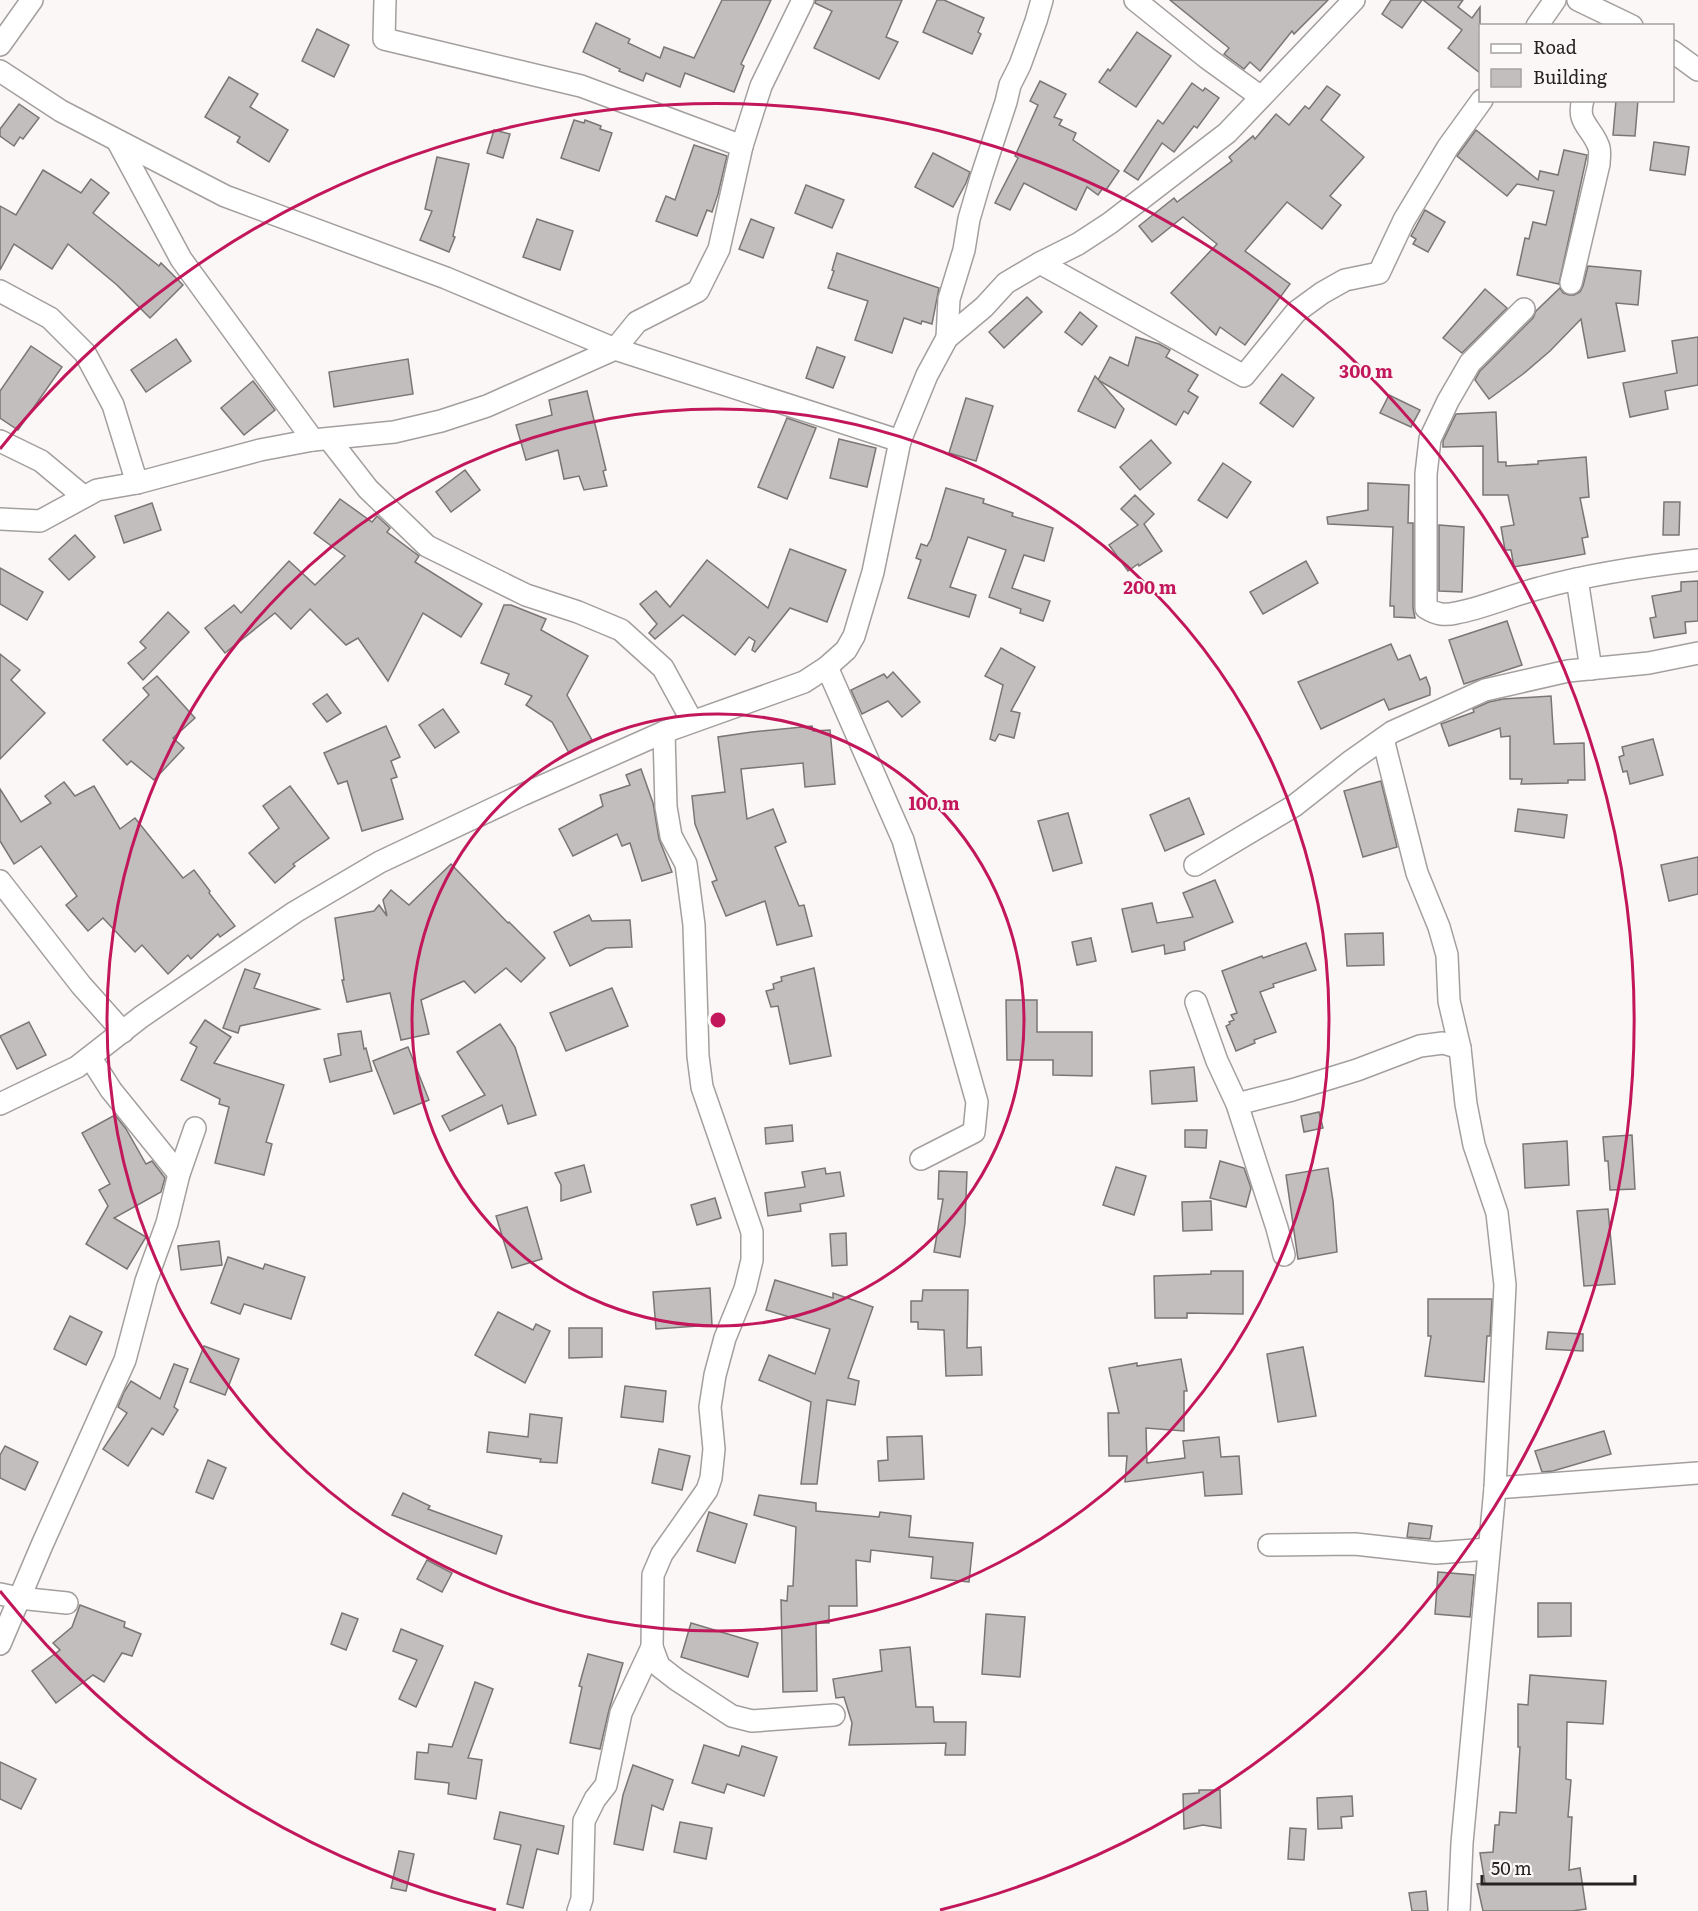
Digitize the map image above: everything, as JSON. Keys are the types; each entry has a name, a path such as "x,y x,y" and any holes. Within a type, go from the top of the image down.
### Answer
{"street":[{"path":"0,45 32,0"},
{"path":"385,0 384,39 581,86 742,146"},
{"path":"0,519 40,521 97,490 137,483 260,450 321,439 394,432 441,421 487,406 615,349 637,322 698,291 719,249 742,146 761,86 803,0"},
{"path":"947,338 948,299 964,250 969,219 1010,85 1020,65 1042,0"},
{"path":"1135,0 1207,58 1262,97"},
{"path":"0,1104 77,1067 141,1017 294,912 380,862 522,795 664,732 804,682 827,667 846,650 854,636 873,572 900,441 927,375 947,338 984,307 1006,283 1110,224 1227,133 1354,0"},
{"path":"1538,24 1555,0"},
{"path":"1578,0 1623,23"},
{"path":"1674,52 1698,70"},
{"path":"0,70 61,111 225,196 446,278 615,349 900,441"},
{"path":"1040,263 1245,376 1296,312 1345,280 1379,273 1404,220 1448,147 1481,102"},
{"path":"1571,283 1599,164 1600,147 1582,120 1582,102"},
{"path":"118,142 181,259 321,439 368,489 427,546 526,595 578,612 621,630 663,668 692,721"},
{"path":"0,291 50,318 85,353 113,405 137,483"},
{"path":"1524,309 1470,363 1430,439 1426,474 1426,608 1439,615 1455,614 1539,588 1577,579 1637,567 1698,560"},
{"path":"0,441 41,461 83,496"},
{"path":"1577,579 1591,669"},
{"path":"1195,865 1294,806 1392,732 1485,690 1568,671 1649,663 1698,653"},
{"path":"827,667 903,840 977,1101 974,1132 921,1160"},
{"path":"664,732 666,807 671,836 686,864 694,925 698,1056 702,1087 752,1232 753,1260 745,1289 725,1338 715,1375 710,1407 714,1449 711,1478 707,1490 662,1554 653,1575 652,1647 659,1666 676,1680 732,1716 752,1721 834,1715"},
{"path":"1383,738 1417,873 1440,927 1447,955 1449,1001 1460,1048 1466,1104 1474,1145 1497,1213 1505,1285 1495,1488 1462,1843 1459,1911"},
{"path":"0,881 81,985 123,1032"},
{"path":"1196,1002 1217,1061 1237,1104 1284,1255"},
{"path":"1237,1104 1357,1070 1420,1046 1443,1043 1460,1048"},
{"path":"90,1057 111,1090 179,1174"},
{"path":"0,1644 10,1596 125,1360 146,1281 167,1223 179,1174 195,1128"},
{"path":"1495,1488 1698,1473"},
{"path":"1269,1545 1355,1544 1436,1553 1488,1549"},
{"path":"10,1596 67,1603"},
{"path":"578,1911 582,1899 584,1821 595,1799 606,1785 621,1713 652,1647"}],"building":[{"path":"722,0 771,0 741,64 744,66 734,92 685,73 680,87 646,73 643,81 583,52 596,23 630,39 628,43 660,58 664,47 694,58"},
{"path":"816,0 902,0 886,37 898,42 879,79 814,48 832,11 815,3"},
{"path":"937,0 944,0 984,18 978,32 981,34 972,54 923,32"},
{"path":"1170,0 1328,0 1294,34 1292,31 1260,71 1250,62 1244,69 1224,54 1229,48"},
{"path":"1391,0 1422,0 1402,28 1382,14"},
{"path":"1423,0 1463,0 1458,7 1472,18 1480,7 1479,72 1448,48 1462,30"},
{"path":"317,29 349,45 334,77 302,61"},
{"path":"1137,32 1171,56 1136,107 1099,82 1108,69 1110,71"},
{"path":"229,77 258,94 250,107 288,130 269,162 237,142 240,137 205,117"},
{"path":"1040,81 1066,94 1054,117 1062,120 1059,125 1076,133 1073,140 1119,171 1106,190 1103,188 1098,195 1087,187 1076,210 1024,183 1010,210 995,203 1018,158 1015,156 1038,105 1030,101"},
{"path":"1192,83 1203,91 1205,88 1219,98 1197,128 1194,126 1174,152 1162,143 1138,180 1124,171 1158,120 1163,124"},
{"path":"1327,86 1340,95 1321,120 1364,157 1330,196 1341,205 1322,229 1287,202 1245,251 1290,284 1245,345 1220,327 1216,335 1171,293 1217,244 1183,217 1152,242 1139,226 1174,198 1177,202 1232,161 1229,157 1253,136 1255,139 1276,114 1289,125 1305,106 1309,109"},
{"path":"1616,102 1638,102 1635,136 1613,135"},
{"path":"19,104 39,118 23,139 20,137 14,146 0,136 0,129"},
{"path":"574,120 584,123 585,120 612,133 599,171 561,158"},
{"path":"494,130 510,134 503,158 487,153"},
{"path":"1476,130 1538,180 1540,171 1558,175 1564,150 1587,155 1559,284 1517,275 1525,238 1529,239 1533,222 1546,225 1554,191 1517,184 1507,196 1457,156"},
{"path":"1654,142 1689,147 1685,175 1650,170"},
{"path":"694,145 727,156 712,212 707,210 697,236 656,221 666,196 675,200"},
{"path":"933,153 970,172 953,207 915,187"},
{"path":"437,157 469,164 453,236 455,237 449,252 420,240 432,211 425,209"},
{"path":"43,170 81,193 91,179 109,193 93,213 159,266 161,263 183,285 150,318 117,285 68,244 52,269 14,244 0,270 0,206 16,215"},
{"path":"806,185 844,200 832,228 795,213"},
{"path":"1425,210 1445,222 1428,252 1413,244 1416,239 1411,236"},
{"path":"537,219 573,231 560,270 523,257"},
{"path":"751,219 774,228 763,258 739,249"},
{"path":"837,253 939,288 932,324 922,321 921,324 904,318 892,353 855,340 868,301 828,288"},
{"path":"1588,266 1641,271 1638,305 1616,303 1625,351 1588,358 1581,319 1550,351 1489,399 1475,380 1480,371 1560,288 1563,293 1569,295 1580,292"},
{"path":"1485,289 1507,308 1462,353 1443,338"},
{"path":"1027,297 1042,312 1004,348 989,332"},
{"path":"1080,312 1097,326 1082,345 1065,332"},
{"path":"1136,337 1170,350 1166,357 1198,375 1188,391 1198,397 1188,414 1184,411 1176,425 1098,380 1110,357 1128,366"},
{"path":"1698,337 1698,385 1665,391 1668,409 1630,417 1623,383 1677,373 1672,341"},
{"path":"176,339 191,361 146,392 131,370"},
{"path":"31,346 62,367 18,430 0,418 0,391"},
{"path":"817,347 845,357 833,388 806,378"},
{"path":"408,359 413,394 334,407 329,372"},
{"path":"1282,374 1314,398 1293,427 1260,403"},
{"path":"1095,376 1124,409 1115,428 1078,411"},
{"path":"253,381 275,410 244,435 221,408"},
{"path":"587,391 606,470 603,471 607,486 584,490 579,476 564,479 558,450 526,460 516,425 552,415 549,400"},
{"path":"1389,395 1420,410 1411,427 1380,413"},
{"path":"966,398 993,406 976,461 949,453"},
{"path":"1496,412 1498,462 1506,462 1506,466 1586,457 1589,497 1580,498 1588,537 1582,538 1585,554 1514,567 1511,550 1505,550 1501,527 1514,525 1508,495 1483,495 1483,446 1443,447 1443,441 1456,414"},
{"path":"787,418 816,428 787,499 758,487"},
{"path":"839,439 876,448 867,487 830,478"},
{"path":"1151,440 1171,463 1140,490 1120,467"},
{"path":"1223,463 1251,482 1227,518 1198,500"},
{"path":"465,470 480,490 451,512 436,492"},
{"path":"1368,483 1409,485 1408,523 1413,523 1415,618 1394,617 1394,606 1390,606 1393,527 1328,524 1327,517 1368,510"},
{"path":"946,488 984,499 983,503 1013,513 1012,516 1053,528 1044,561 1024,555 1012,588 1050,601 1043,621 1020,613 1021,609 989,597 1006,550 968,537 950,587 976,595 969,617 908,598 921,560 916,558 921,544 927,546 931,539"},
{"path":"1135,495 1154,514 1144,524 1162,551 1128,571 1109,545 1138,525 1121,509"},
{"path":"340,499 372,522 377,516 390,528 387,532 419,556 415,562 482,604 461,637 423,613 388,681 358,638 346,645 310,609 291,629 275,613 225,653 205,628 234,605 241,613 289,561 315,585 345,556 314,533"},
{"path":"1664,502 1680,502 1679,535 1663,535"},
{"path":"152,503 161,530 124,543 115,516"},
{"path":"1439,525 1464,527 1462,592 1439,591"},
{"path":"75,535 95,557 69,580 49,559"},
{"path":"790,549 846,570 827,622 790,608 755,652 752,650 755,641 749,637 735,655 683,615 655,639 649,633 657,624 640,604 656,591 670,607 707,560 768,608"},
{"path":"1306,561 1318,583 1263,614 1250,592"},
{"path":"0,568 43,592 27,620 0,604"},
{"path":"1698,581 1698,621 1685,622 1686,633 1654,638 1650,618 1656,617 1652,596 1681,591 1681,582"},
{"path":"504,605 511,605 546,619 541,630 588,656 567,695 592,740 569,753 552,722 526,705 532,696 505,684 509,674 481,663"},
{"path":"168,612 189,632 143,680 128,663 146,648 140,642"},
{"path":"1507,621 1522,665 1464,684 1449,640"},
{"path":"1391,644 1398,660 1410,655 1420,680 1426,677 1430,695 1389,710 1384,699 1321,729 1298,682"},
{"path":"1001,648 1035,667 1011,711 1020,713 1014,738 999,734 995,741 990,739 1003,685 985,676"},
{"path":"0,654 20,670 11,680 45,713 0,759"},
{"path":"893,672 920,702 902,717 888,701 862,714 851,690 884,674 887,678"},
{"path":"157,676 195,718 173,738 184,748 154,780 131,761 127,765 103,740 149,695 143,688"},
{"path":"327,694 341,713 327,722 313,704"},
{"path":"1551,696 1554,744 1584,743 1585,780 1568,780 1568,783 1521,784 1522,779 1510,779 1510,736 1501,737 1500,728 1449,746 1441,724 1474,712 1473,709 1489,702"},
{"path":"443,709 459,732 435,748 419,725"},
{"path":"386,726 400,757 391,761 397,777 391,779 403,819 362,831 347,781 338,784 324,753"},
{"path":"812,726 813,731 830,730 835,784 805,787 803,763 741,769 747,819 773,809 786,842 775,847 799,906 804,905 812,936 777,945 765,901 726,916 712,882 717,880 695,824 692,796 725,792 718,737"},
{"path":"1653,739 1663,775 1630,784 1627,771 1623,772 1619,757 1624,755 1622,747"},
{"path":"641,769 653,803 659,839 672,872 642,881 630,843 622,846 617,834 573,856 559,829 603,806 600,795 630,785 626,775"},
{"path":"1381,781 1397,847 1363,857 1344,791"},
{"path":"64,782 75,796 94,786 120,829 135,818 183,878 194,870 235,926 220,937 218,934 191,959 188,955 168,974 142,945 135,952 103,918 88,931 66,905 77,896 41,846 14,864 0,841 0,789 21,822 51,803 45,796"},
{"path":"290,786 329,838 293,864 295,866 275,883 249,853 279,828 263,806"},
{"path":"1189,798 1204,834 1165,851 1150,815"},
{"path":"1518,809 1567,815 1564,838 1515,831"},
{"path":"1068,813 1082,863 1053,871 1038,821"},
{"path":"1698,857 1698,894 1669,901 1661,865"},
{"path":"451,864 545,958 521,982 506,968 475,993 464,981 421,1000 429,1034 401,1040 390,993 347,1002 342,980 344,980 335,918 374,911 379,905 387,916 383,900 391,890 409,905"},
{"path":"1215,880 1233,922 1184,942 1185,950 1165,954 1164,945 1132,952 1122,909 1152,903 1157,923 1193,917 1183,893"},
{"path":"589,915 592,921 630,920 632,947 606,948 570,966 554,932"},
{"path":"1383,933 1384,965 1347,966 1345,934"},
{"path":"1091,938 1096,961 1077,965 1072,942"},
{"path":"1306,943 1316,970 1273,984 1274,987 1260,992 1276,1032 1254,1040 1255,1043 1236,1051 1226,1026 1234,1020 1231,1015 1237,1013 1222,971"},
{"path":"814,968 831,1056 790,1064 778,1006 771,1007 766,991 774,989 773,984 782,981 781,977"},
{"path":"245,969 260,974 254,988 319,1009 240,1026 238,1033 223,1028"},
{"path":"612,988 628,1026 566,1051 550,1013"},
{"path":"1006,1000 1037,1000 1037,1032 1092,1032 1092,1076 1053,1075 1053,1060 1007,1060"},
{"path":"205,1020 231,1037 214,1063 284,1085 266,1142 272,1144 264,1175 215,1163 229,1107 219,1104 220,1099 181,1080 197,1047 190,1043"},
{"path":"29,1022 46,1055 17,1069 0,1036"},
{"path":"500,1024 515,1047 536,1115 508,1124 502,1105 450,1131 442,1116 485,1095 457,1052"},
{"path":"361,1031 364,1049 366,1048 372,1071 330,1082 324,1059 341,1055 338,1034"},
{"path":"408,1047 429,1100 394,1114 373,1061"},
{"path":"1194,1067 1197,1101 1152,1104 1150,1071"},
{"path":"1319,1112 1323,1128 1304,1132 1301,1116"},
{"path":"115,1115 126,1129 146,1164 152,1161 165,1178 161,1192 114,1218 146,1237 127,1269 86,1244 108,1206 99,1190 110,1184 82,1133"},
{"path":"792,1125 793,1141 766,1144 765,1128"},
{"path":"1185,1130 1207,1130 1206,1148 1185,1147"},
{"path":"1632,1135 1635,1189 1610,1190 1608,1161 1605,1161 1603,1137"},
{"path":"1567,1141 1569,1185 1525,1188 1523,1144"},
{"path":"1220,1161 1244,1168 1251,1188 1246,1207 1210,1198"},
{"path":"584,1165 591,1192 561,1201 561,1185 555,1173"},
{"path":"1116,1167 1146,1176 1134,1215 1103,1205"},
{"path":"825,1168 826,1174 840,1172 844,1196 800,1204 801,1211 768,1216 765,1193 805,1187 802,1172"},
{"path":"1328,1168 1337,1252 1298,1259 1286,1175"},
{"path":"939,1171 967,1172 965,1223 960,1257 934,1252 943,1199 938,1199"},
{"path":"715,1198 721,1218 697,1225 691,1205"},
{"path":"1211,1201 1212,1230 1183,1231 1182,1202"},
{"path":"527,1207 542,1259 512,1268 496,1216"},
{"path":"1608,1209 1615,1284 1584,1286 1577,1211"},
{"path":"846,1233 847,1265 832,1266 830,1234"},
{"path":"219,1241 222,1265 181,1270 178,1246"},
{"path":"228,1257 263,1269 265,1264 305,1277 291,1319 244,1304 240,1314 211,1303"},
{"path":"1211,1271 1243,1271 1243,1314 1187,1313 1187,1318 1155,1318 1154,1276 1211,1274"},
{"path":"775,1280 833,1298 833,1293 873,1307 848,1378 859,1381 855,1405 827,1400 817,1484 801,1484 811,1402 759,1380 769,1355 815,1374 830,1329 766,1310"},
{"path":"710,1288 712,1325 656,1329 653,1292"},
{"path":"923,1290 968,1290 967,1348 981,1347 982,1375 946,1376 944,1330 918,1329 918,1322 911,1322 911,1301 922,1301"},
{"path":"1428,1299 1492,1299 1484,1382 1425,1376 1431,1336 1428,1336"},
{"path":"498,1312 533,1330 536,1324 550,1331 525,1383 475,1355"},
{"path":"70,1316 102,1332 86,1365 54,1349"},
{"path":"569,1328 602,1328 602,1357 569,1358"},
{"path":"1548,1332 1583,1334 1583,1351 1546,1349"},
{"path":"204,1346 239,1359 225,1395 190,1382"},
{"path":"1303,1347 1316,1416 1278,1422 1267,1354"},
{"path":"1181,1359 1187,1391 1184,1391 1184,1431 1146,1428 1147,1463 1185,1458 1183,1441 1219,1437 1221,1457 1239,1456 1242,1494 1205,1496 1203,1472 1125,1482 1127,1456 1109,1456 1108,1413 1119,1413 1109,1368"},
{"path":"174,1364 188,1369 174,1407 178,1410 163,1435 152,1428 128,1466 103,1449 127,1413 118,1407 124,1392 131,1381 160,1399"},
{"path":"625,1386 666,1391 663,1422 621,1417"},
{"path":"530,1414 562,1418 557,1463 487,1452 489,1432 528,1437"},
{"path":"1604,1431 1611,1454 1553,1471 1542,1472 1535,1451"},
{"path":"922,1436 924,1479 879,1481 878,1461 888,1460 887,1437"},
{"path":"5,1446 38,1462 25,1490 0,1478 0,1455"},
{"path":"659,1449 690,1456 682,1490 652,1483"},
{"path":"208,1460 226,1468 213,1499 196,1492"},
{"path":"403,1493 430,1506 428,1509 502,1536 496,1554 392,1515"},
{"path":"759,1495 816,1503 816,1511 879,1517 880,1512 911,1516 909,1537 973,1543 969,1582 931,1578 933,1557 871,1550 870,1562 856,1560 857,1606 829,1606 829,1623 816,1623 817,1691 783,1692 781,1600 787,1601 788,1586 793,1586 796,1527 754,1515"},
{"path":"709,1512 747,1524 735,1563 697,1551"},
{"path":"1409,1523 1432,1526 1430,1539 1407,1537"},
{"path":"427,1560 452,1573 442,1592 417,1579"},
{"path":"1438,1572 1474,1575 1470,1617 1435,1614"},
{"path":"1538,1603 1571,1603 1571,1636 1538,1637"},
{"path":"80,1605 125,1622 124,1627 141,1634 132,1656 122,1653 104,1682 93,1675 56,1703 32,1671 60,1650 53,1643 72,1627"},
{"path":"342,1613 358,1619 346,1650 331,1644"},
{"path":"986,1614 1025,1617 1020,1677 982,1674"},
{"path":"691,1623 758,1643 748,1677 681,1657"},
{"path":"401,1629 443,1646 416,1707 399,1699 417,1660 393,1651"},
{"path":"910,1647 916,1707 933,1707 934,1722 966,1722 965,1755 945,1755 946,1743 849,1745 852,1723 844,1697 836,1698 833,1679 882,1671 880,1650"},
{"path":"588,1654 623,1663 600,1749 570,1743 582,1687 579,1686"},
{"path":"1530,1675 1606,1681 1603,1724 1567,1722 1566,1779 1571,1780 1568,1817 1572,1817 1569,1870 1580,1868 1586,1909 1483,1911 1477,1884 1485,1883 1480,1853 1493,1852 1495,1825 1499,1825 1500,1812 1516,1813 1520,1747 1518,1747 1518,1704 1528,1705"},
{"path":"475,1682 493,1689 468,1758 482,1760 476,1799 448,1794 449,1783 415,1779 417,1752 428,1753 429,1744 452,1747"},
{"path":"704,1745 739,1756 742,1746 777,1757 764,1796 727,1784 724,1793 692,1783"},
{"path":"0,1762 36,1779 21,1809 0,1799"},
{"path":"633,1765 673,1780 663,1810 652,1805 643,1850 614,1844 623,1795"},
{"path":"1199,1790 1220,1790 1221,1828 1203,1825 1184,1829 1183,1794 1199,1793"},
{"path":"1352,1796 1353,1816 1341,1817 1342,1828 1318,1829 1317,1798"},
{"path":"500,1812 564,1826 558,1854 537,1849 523,1908 507,1904 521,1845 494,1839"},
{"path":"680,1822 712,1828 706,1859 674,1852"},
{"path":"1290,1828 1306,1829 1304,1860 1288,1859"},
{"path":"399,1851 414,1854 406,1891 391,1888"},
{"path":"1426,1891 1428,1911 1412,1911 1409,1893"}]}
